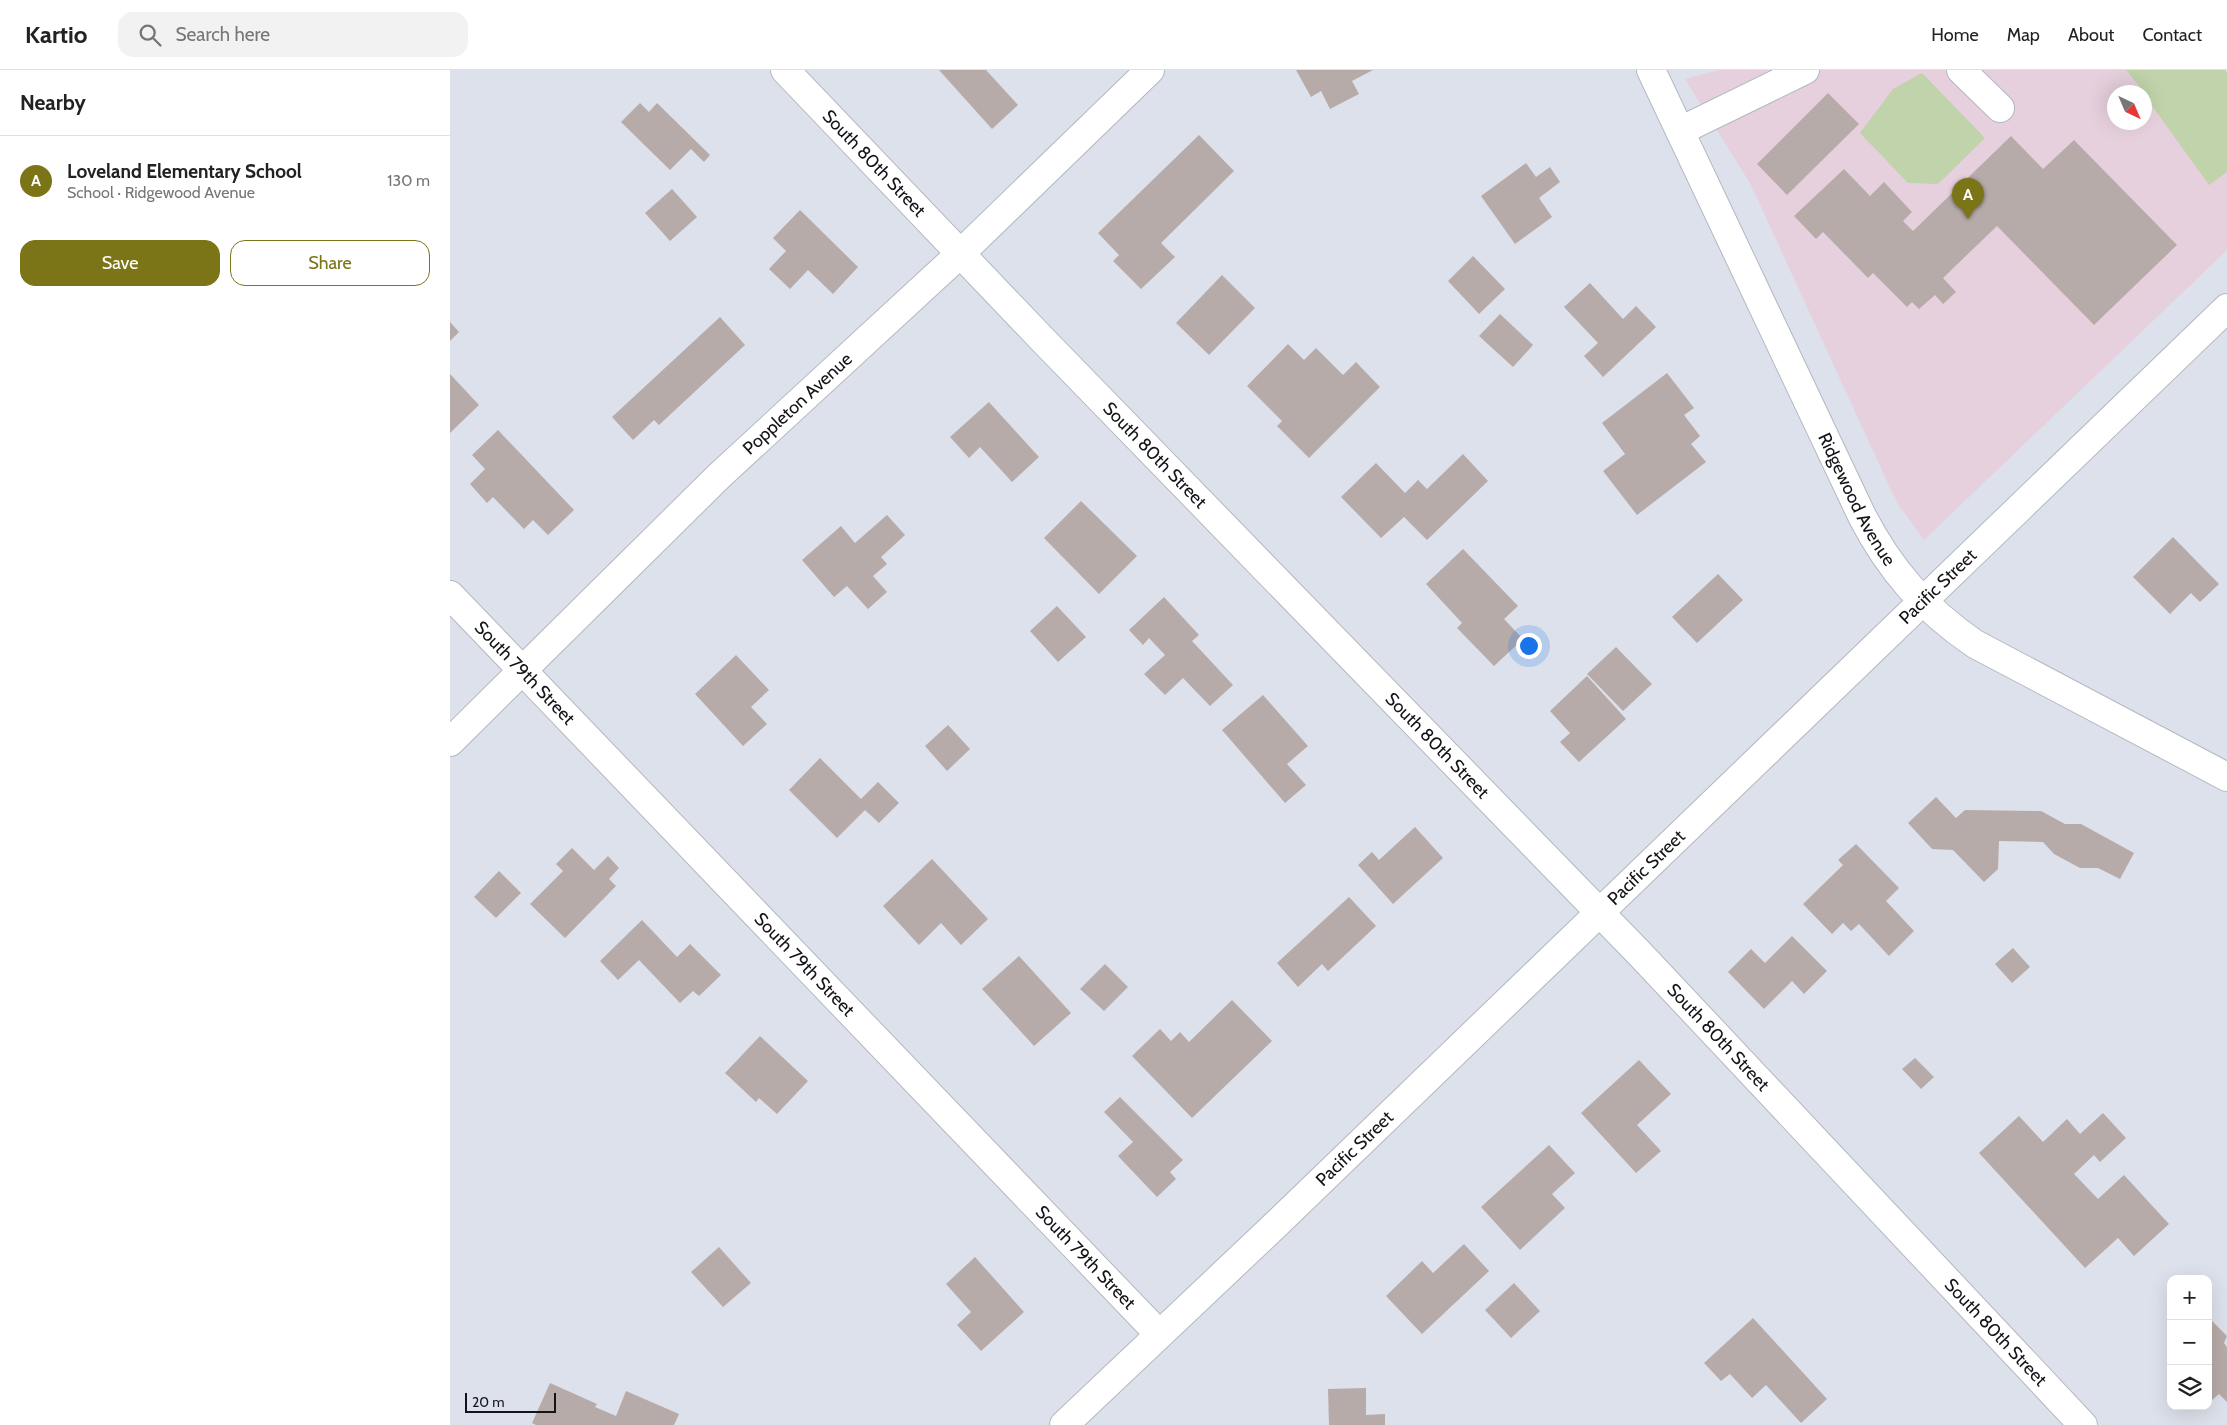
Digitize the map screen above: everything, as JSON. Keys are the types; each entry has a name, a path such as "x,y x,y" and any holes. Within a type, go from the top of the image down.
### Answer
{"street":[{"name":"South 80th Street","path":"785,70 1640,954 2083,1425"},
{"name":"Poppleton Avenue","path":"450,742 719,476 960,252 1150,70"},
{"name":"Ridgewood Avenue","path":"1651,70 1862,516 1883,554 1923,601 1957,631 1998,658 2227,777"},
{"path":"1680,132 1805,70"},
{"path":"1961,70 2000,108"},
{"name":"Pacific Street","path":"1064,1425 1268,1232 2227,308"},
{"name":"South 79th Street","path":"450,595 1159,1334"}],"shaded area":[{"path":"1719,70 2227,70 2227,250 1924,540 1897,503 1750,183 1685,79"}],"green space":[{"path":"2126,70 2225,70 2227,73 2227,172 2209,185 2152,106 2152,85 2138,85"},
{"path":"1922,73 1985,138 1938,184 1908,183 1860,133 1893,89"}],"building":[{"path":"939,70 986,70 1018,105 992,129"},
{"path":"1296,70 1373,70 1352,81 1359,94 1330,109 1321,91 1311,97"},
{"path":"1828,93 1859,124 1787,195 1757,164"},
{"path":"640,103 649,112 657,103 710,155 704,162 691,149 670,170 621,122"},
{"path":"1199,135 1234,171 1161,243 1175,257 1141,289 1113,261 1119,255 1098,233"},
{"path":"2011,136 2043,169 2074,140 2177,245 2094,325 1997,226 1943,278 1956,292 1943,304 1935,295 1919,309 1912,302 1907,307 1873,273 1868,278 1823,232 1816,239 1794,216 1844,169 1870,196 1884,182 1912,212 1903,221 1913,231"},
{"path":"1526,163 1536,177 1550,167 1560,182 1539,198 1552,217 1515,244 1481,196"},
{"path":"672,189 697,217 670,241 645,213"},
{"path":"800,210 858,267 833,294 808,270 790,289 769,269 786,251 773,238"},
{"path":"1473,256 1505,289 1479,314 1448,281"},
{"path":"1222,275 1255,308 1209,355 1176,323"},
{"path":"1590,283 1623,319 1636,306 1656,327 1603,377 1584,356 1598,343 1564,307"},
{"path":"1500,314 1533,345 1513,367 1479,336"},
{"path":"720,317 745,345 659,425 654,420 633,440 612,417"},
{"path":"450,322 459,332 450,341"},
{"path":"1288,344 1304,360 1316,348 1343,375 1356,362 1380,387 1309,458 1277,426 1282,421 1247,386"},
{"path":"1667,373 1694,408 1684,415 1700,436 1691,444 1706,462 1637,515 1603,471 1625,454 1602,423"},
{"path":"450,374 479,405 450,433"},
{"path":"989,402 1039,457 1012,482 980,447 969,458 950,437"},
{"path":"498,430 574,510 548,535 533,520 524,529 493,497 487,503 470,484 485,469 472,455"},
{"path":"1463,454 1488,481 1427,540 1404,517 1381,538 1341,497 1376,463 1405,493 1418,480 1427,489"},
{"path":"1081,501 1137,556 1099,594 1044,538"},
{"path":"887,515 905,535 881,557 887,564 873,576 887,592 868,609 847,586 834,597 802,560 841,526 855,543"},
{"path":"2173,537 2219,584 2200,602 2191,593 2170,614 2133,577"},
{"path":"1463,549 1518,606 1504,619 1523,639 1494,666 1457,628 1462,623 1426,584"},
{"path":"1718,574 1743,600 1697,643 1672,617"},
{"path":"1164,597 1199,635 1192,641 1233,685 1210,706 1183,678 1165,695 1144,674 1165,655 1149,638 1143,645 1129,630"},
{"path":"1057,606 1086,637 1058,662 1030,631"},
{"path":"1616,647 1652,684 1623,711 1587,674"},
{"path":"736,655 769,690 751,707 767,724 743,746 695,694"},
{"path":"1587,676 1626,719 1579,762 1560,742 1570,733 1550,711"},
{"path":"1263,695 1308,746 1287,764 1306,785 1285,803 1222,730"},
{"path":"948,725 970,749 947,771 925,746"},
{"path":"820,758 861,799 878,782 899,803 879,823 865,810 837,838 789,790"},
{"path":"1936,797 1956,818 1965,810 2041,811 2065,824 2081,824 2134,853 2120,879 2098,868 2080,868 2054,854 2043,842 1999,841 1998,869 1984,882 1953,850 1932,849 1908,823"},
{"path":"1415,827 1443,858 1393,904 1358,865 1372,852 1379,860"},
{"path":"1856,844 1899,888 1886,901 1914,931 1889,956 1859,924 1851,931 1843,923 1832,934 1803,904 1843,865 1838,860"},
{"path":"572,848 594,870 608,856 619,868 609,879 616,886 565,938 530,904 563,871 556,864"},
{"path":"932,859 988,919 961,945 941,923 919,945 883,906"},
{"path":"499,871 521,893 496,918 474,897"},
{"path":"1349,897 1376,926 1328,971 1322,964 1298,987 1277,963"},
{"path":"642,920 677,957 690,944 721,975 699,996 693,991 680,1003 639,960 618,980 600,961"},
{"path":"1792,936 1827,971 1804,994 1792,981 1764,1009 1728,972 1751,949 1765,963"},
{"path":"2013,948 2030,967 2012,983 1995,964"},
{"path":"1019,956 1071,1013 1034,1046 982,989"},
{"path":"1105,964 1128,987 1104,1011 1080,989"},
{"path":"1232,1000 1272,1041 1192,1118 1132,1056 1160,1029 1171,1041 1180,1032 1189,1042"},
{"path":"760,1036 808,1081 777,1114 759,1098 756,1102 725,1073"},
{"path":"1915,1058 1934,1077 1921,1089 1902,1069"},
{"path":"1639,1060 1671,1094 1637,1125 1661,1151 1636,1173 1581,1113"},
{"path":"1120,1097 1183,1160 1170,1172 1176,1179 1157,1197 1118,1156 1133,1142 1104,1112"},
{"path":"2103,1113 2126,1138 2100,1162 2094,1155 2074,1174 2098,1199 2124,1175 2169,1224 2134,1256 2118,1238 2085,1268 1979,1153 2019,1116 2043,1142 2067,1119 2080,1134"},
{"path":"1549,1145 1575,1173 1552,1194 1565,1208 1520,1250 1481,1207"},
{"path":"1464,1244 1489,1271 1422,1334 1386,1296 1422,1261 1433,1273"},
{"path":"719,1247 751,1283 723,1307 691,1272"},
{"path":"975,1257 1024,1312 981,1351 957,1325 971,1312 946,1284"},
{"path":"1514,1283 1540,1311 1511,1338 1485,1310"},
{"path":"1753,1318 1827,1399 1801,1423 1766,1385 1752,1398 1730,1374 1721,1381 1704,1363"},
{"path":"2212,1321 2227,1336 2224,1343 2227,1347 2227,1402 2219,1394 2212,1400"},
{"path":"550,1383 597,1404 595,1407 616,1416 626,1391 679,1414 674,1425 536,1425 532,1423"},
{"path":"1366,1388 1366,1415 1385,1414 1385,1425 1329,1425 1328,1389"}],"place":[{"name":"Loveland Elementary School","path":"1968,219"}]}
